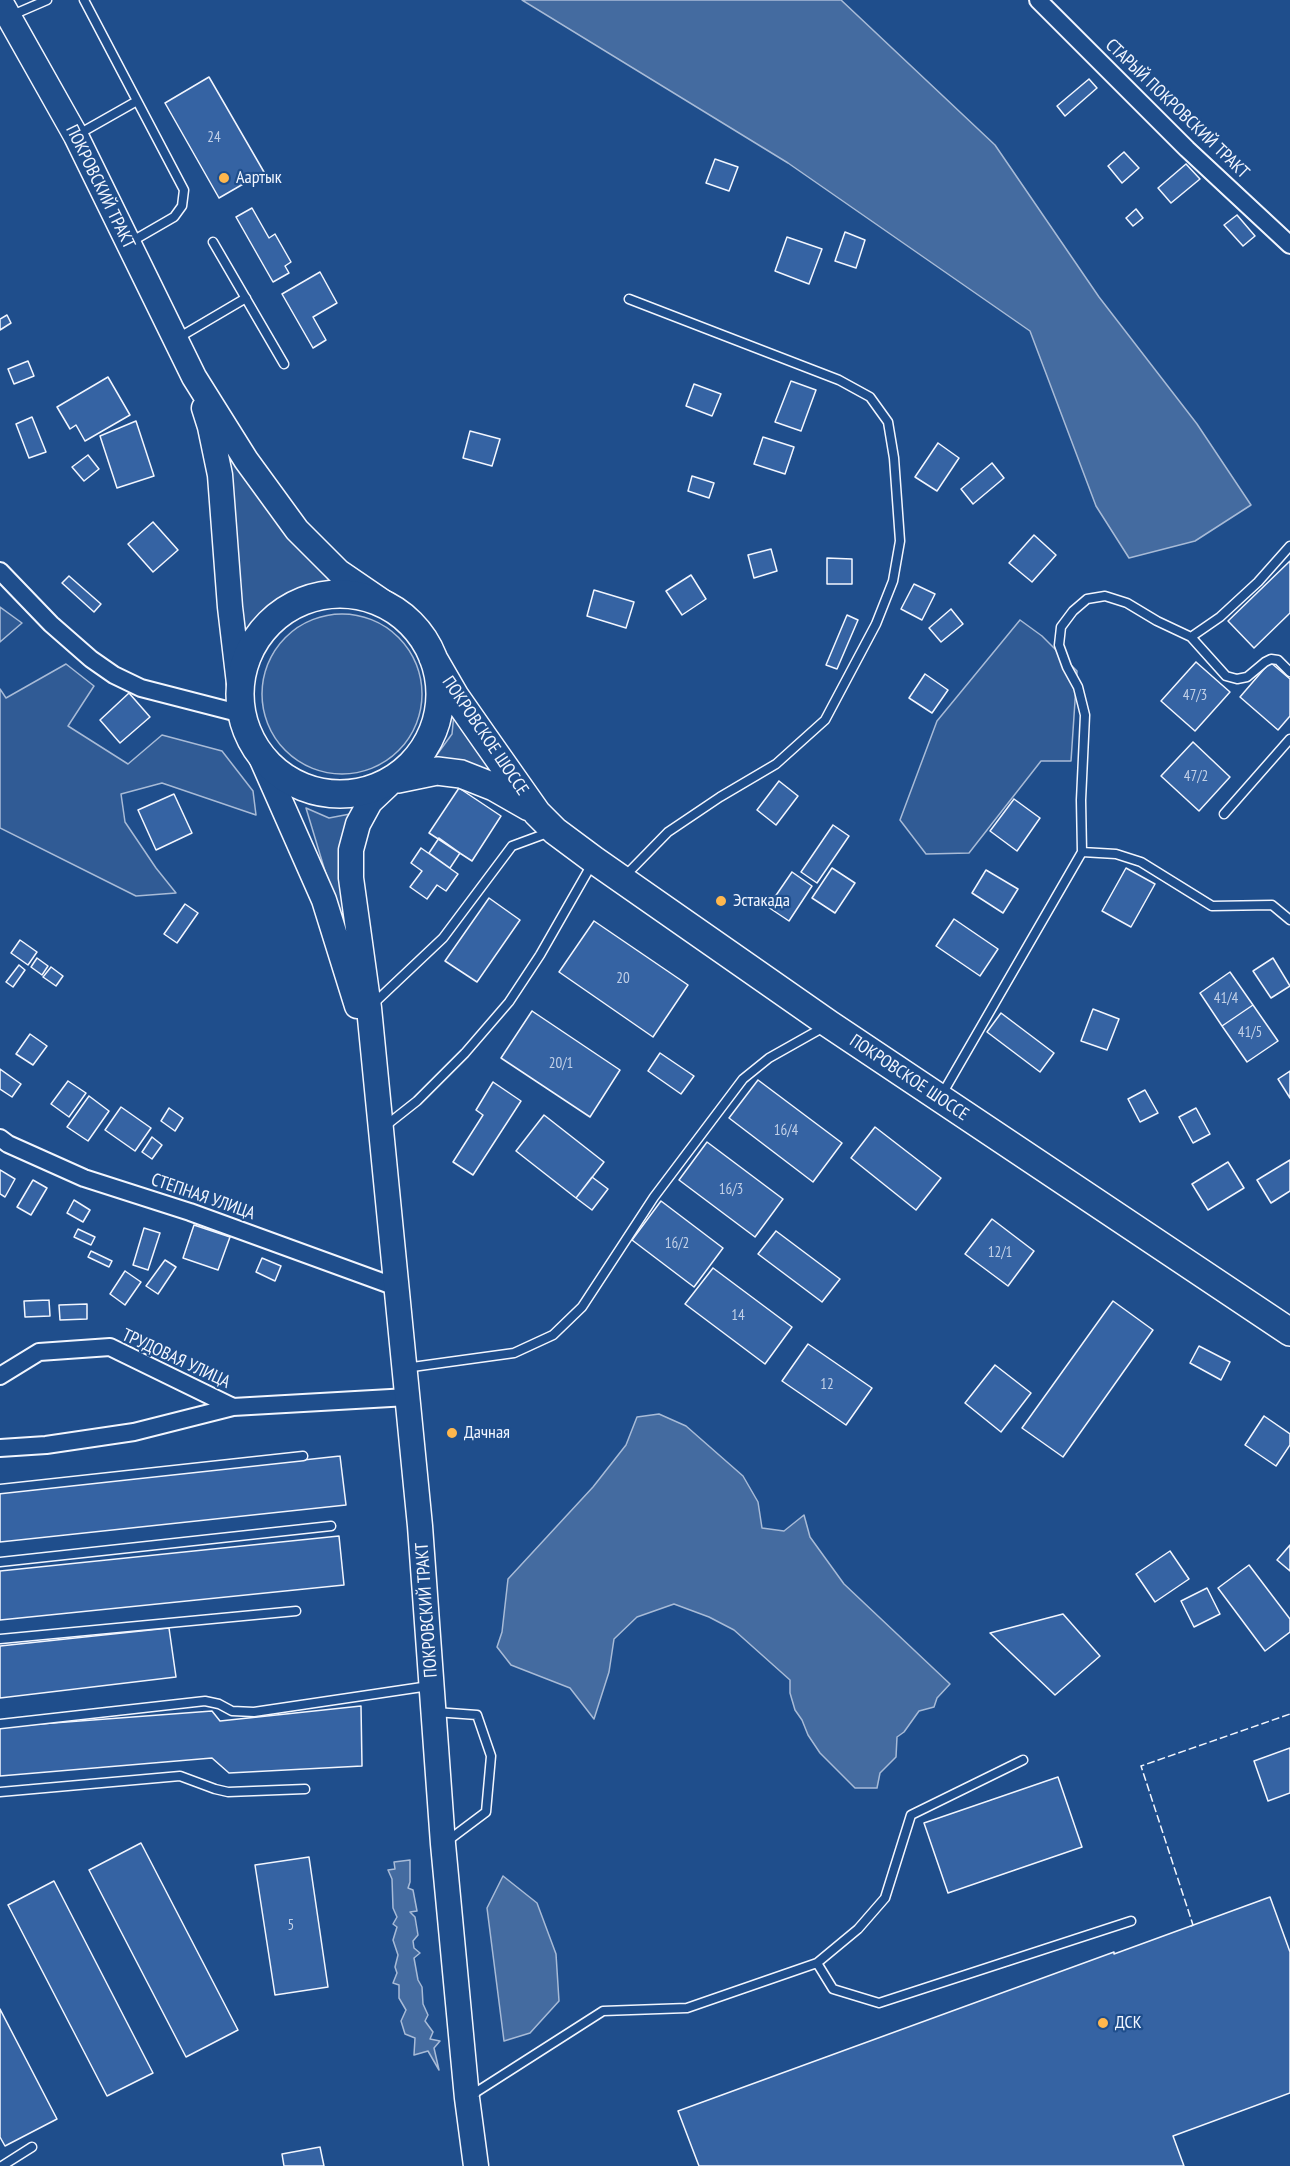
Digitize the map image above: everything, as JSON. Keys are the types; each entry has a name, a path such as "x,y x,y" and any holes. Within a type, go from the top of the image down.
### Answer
{"main road":[{"name":"ПОКРОВСКИЙ ТРАКТ","path":"5,8 76,136 194,377"},
{"path":"194,377 246,460 297,530 339,572 399,613 420,633 433,658 440,692 435,725 424,752 370,802 358,825 351,850 351,878 369,1008 372,1054"},
{"path":"194,377 210,427 220,475 230,607 241,703 249,734 324,900 372,1054"},
{"path":"241,703 244,665 256,640 273,620 296,604 322,596 349,594 375,600 399,613"},
{"name":"ПОКРОВСКОЕ ШОССЕ","path":"433,658 455,696 546,822"},
{"path":"259,753 281,774 308,788 334,795 360,794 393,782"},
{"name":"ПОКРОВСКОЕ ШОССЕ","path":"393,782 437,771 461,774 494,787 546,822 594,860 939,1099 1290,1332"},
{"name":"ПОКРОВСКИЙ ТРАКТ","path":"372,1054 408,1397 435,1712 443,1844 467,2098 476,2166"}],"street":[{"name":"СТАРЫЙ ПОКРОВСКИЙ ТРАКТ","path":"1038,0 1187,149 1290,244"},
{"path":"0,571 51,624 114,675 141,688 241,703"},
{"name":"СТЕПНАЯ УЛИЦА","path":"0,1138 8,1144 84,1178 190,1212 396,1287"},
{"name":"ТРУДОВАЯ УЛИЦА","path":"0,1376 39,1352 110,1347 233,1407"},
{"name":"ТРУДОВАЯ УЛИЦА","path":"0,1448 46,1445 134,1432 233,1407 408,1397"}],"lane":[{"path":"5,8 47,0"},
{"path":"84,0 184,190 182,206 174,217 128,244"},
{"path":"76,136 137,101"},
{"path":"213,242 284,364"},
{"path":"175,339 246,298"},
{"path":"622,879 668,832 720,797 776,764 825,720 876,624 892,581 900,541 894,458 888,422 870,397 839,380 629,299"},
{"path":"1191,637 1220,617 1258,582 1290,546"},
{"path":"939,1099 1082,852 1081,800 1085,715 1078,687 1059,645 1061,627 1073,611 1087,599 1105,596 1127,603 1157,621 1191,637 1226,676 1237,679 1247,678 1271,658 1278,660 1290,672"},
{"path":"1224,814 1290,739"},
{"path":"369,1008 443,938 512,846 546,822"},
{"path":"1082,852 1116,854 1141,862 1212,906 1272,905 1290,920"},
{"path":"381,1129 417,1101 509,1002 540,955 594,860"},
{"path":"404,1368 514,1353 553,1335 582,1307 654,1197 743,1079 769,1058 830,1024"},
{"path":"0,1489 303,1455"},
{"path":"0,1562 331,1526"},
{"path":"0,1639 296,1611"},
{"path":"0,1724 205,1701 219,1704 232,1711 254,1712 432,1686"},
{"path":"435,1712 477,1715 491,1756 486,1812 443,1844"},
{"path":"467,2098 603,2011 687,2008 817,1963 858,1929 885,1898 912,1815 1023,1760"},
{"path":"0,1792 180,1776 228,1792 305,1789"},
{"path":"817,1963 833,1989 879,2003 1131,1921"},
{"path":"2,2166 32,2147"}],"shaded area":[{"path":"522,0 841,0 995,145 1099,297 1197,424 1251,505 1195,541 1129,558 1096,506 1030,331 788,163"},
{"path":"224,444 350,582 305,591 245,642"},
{"path":"0,607 22,623 0,642"},
{"path":"342,614 358,615 373,620 387,627 399,637 409,649 416,663 421,678 421,710 416,725 409,739 399,751 387,761 373,768 358,773 342,774 326,773 311,768 297,761 285,751 275,739 268,725 263,710 262,694 263,678 268,663 275,649 285,637 297,627 311,620 326,615"},
{"path":"1020,620 1042,636 1077,671 1071,761 1041,761 969,853 926,854 900,820 937,721"},
{"path":"66,664 94,686 68,726 128,764 162,735 222,751 253,791 256,815 162,783 121,794 125,822 176,893 136,896 0,828 0,689 6,698"},
{"path":"455,704 514,784 433,760 452,734"},
{"path":"306,808 329,818 350,814 347,944"},
{"path":"659,1414 686,1426 743,1476 758,1502 762,1528 784,1531 804,1515 810,1537 844,1584 950,1684 937,1698 934,1707 919,1711 904,1732 897,1737 896,1757 880,1773 877,1788 855,1788 820,1753 795,1710 790,1693 790,1680 734,1630 709,1617 674,1604 637,1617 614,1639 609,1672 594,1719 570,1688 511,1665 497,1647 502,1632 508,1579 593,1487 626,1445 637,1417"},
{"path":"410,1860 408,1888 413,1890 417,1911 410,1912 415,1917 418,1935 413,1941 414,1948 420,1953 414,1958 418,1980 422,1987 423,2004 428,2015 425,2021 433,2032 430,2039 440,2041 434,2048 439,2070 428,2051 414,2055 415,2038 405,2034 401,2021 406,2010 399,1998 399,1985 393,1983 397,1973 395,1967 398,1955 393,1940 397,1927 393,1924 397,1917 393,1908 392,1879 388,1870 395,1869 394,1862"},
{"path":"503,1876 537,1903 556,1954 559,2001 530,2033 504,2041 487,1908"}],"building":[{"path":"209,77 264,172 219,198 165,103"},
{"path":"1089,79 1097,88 1065,116 1057,106"},
{"path":"1124,152 1139,168 1122,183 1108,166"},
{"path":"715,159 738,167 729,191 706,183"},
{"path":"1186,164 1200,179 1171,203 1158,188"},
{"path":"252,208 269,238 275,234 291,262 285,266 289,273 273,282 236,217"},
{"path":"1136,209 1143,218 1133,226 1126,218"},
{"path":"1237,215 1255,236 1243,246 1224,225"},
{"path":"845,232 865,240 856,268 835,261"},
{"path":"787,237 822,249 809,284 775,271"},
{"path":"320,272 337,303 313,317 326,340 313,348 282,294"},
{"path":"7,315 11,323 0,330 0,319"},
{"path":"28,361 34,376 14,384 8,369"},
{"path":"108,377 130,415 85,441 76,425 70,429 57,407"},
{"path":"791,381 816,390 801,431 775,422"},
{"path":"694,384 721,394 712,416 686,406"},
{"path":"32,417 46,452 29,458 16,424"},
{"path":"136,421 154,476 117,488 100,436"},
{"path":"470,431 500,439 492,466 463,458"},
{"path":"763,437 794,447 785,474 754,464"},
{"path":"938,443 959,458 937,491 915,477"},
{"path":"88,455 99,469 84,481 72,467"},
{"path":"992,463 1004,478 973,504 961,489"},
{"path":"692,476 714,483 709,498 688,491"},
{"path":"153,522 178,550 153,572 128,544"},
{"path":"1034,535 1056,555 1032,582 1009,563"},
{"path":"771,549 777,571 754,578 748,555"},
{"path":"827,558 852,559 852,584 827,584"},
{"path":"1290,561 1290,613 1254,648 1228,621"},
{"path":"691,575 706,599 682,615 666,591"},
{"path":"69,576 101,604 94,612 62,583"},
{"path":"914,584 935,594 922,620 901,609"},
{"path":"594,590 634,602 626,628 587,616"},
{"path":"951,609 963,624 941,642 929,628"},
{"path":"847,615 858,620 837,669 826,665"},
{"path":"1196,662 1230,692 1195,731 1161,701"},
{"path":"1270,662 1290,679 1290,716 1278,730 1240,697"},
{"path":"925,674 948,690 932,713 909,698"},
{"path":"129,693 150,717 120,743 100,720"},
{"path":"1193,742 1230,777 1199,811 1161,776"},
{"path":"779,781 798,796 776,825 757,810"},
{"path":"459,788 501,816 472,861 429,833"},
{"path":"174,794 192,833 156,850 138,810"},
{"path":"1014,799 1040,818 1017,851 990,831"},
{"path":"833,825 849,836 817,883 801,872"},
{"path":"439,838 460,853 450,868 429,853"},
{"path":"421,848 458,874 446,891 437,885 427,899 410,887 422,871 411,863"},
{"path":"832,868 855,883 835,913 812,898"},
{"path":"1126,868 1155,884 1131,927 1102,911"},
{"path":"986,870 1018,889 1003,913 972,893"},
{"path":"792,872 812,886 789,921 768,907"},
{"path":"489,898 520,920 477,982 445,961"},
{"path":"185,904 198,913 177,943 164,934"},
{"path":"954,919 998,949 980,976 936,946"},
{"path":"594,921 688,985 653,1037 559,972"},
{"path":"20,940 37,952 28,965 11,953"},
{"path":"37,958 48,966 42,975 31,967"},
{"path":"1273,958 1290,986 1271,998 1253,971"},
{"path":"19,965 25,970 13,987 6,982"},
{"path":"51,967 63,976 56,986 43,977"},
{"path":"1230,972 1253,1005 1222,1026 1200,993"},
{"path":"1253,1005 1278,1041 1247,1062 1222,1026"},
{"path":"1093,1009 1119,1019 1107,1050 1081,1041"},
{"path":"532,1011 620,1070 590,1117 501,1058"},
{"path":"1001,1013 1054,1053 1040,1072 987,1032"},
{"path":"30,1034 47,1046 33,1065 16,1054"},
{"path":"660,1053 694,1076 681,1094 648,1071"},
{"path":"0,1069 21,1084 12,1097 0,1089"},
{"path":"1290,1071 1290,1098 1278,1079"},
{"path":"758,1080 842,1143 813,1182 729,1118"},
{"path":"68,1081 86,1093 69,1117 51,1104"},
{"path":"493,1082 521,1101 473,1175 453,1162 483,1115 476,1110"},
{"path":"1145,1090 1158,1113 1140,1122 1128,1099"},
{"path":"89,1096 109,1111 88,1141 67,1127"},
{"path":"121,1107 151,1128 135,1151 105,1130"},
{"path":"169,1108 183,1118 175,1131 161,1121"},
{"path":"1196,1108 1210,1134 1193,1143 1179,1117"},
{"path":"544,1115 604,1162 576,1198 516,1151"},
{"path":"875,1127 941,1178 916,1210 851,1158"},
{"path":"152,1137 162,1145 152,1159 142,1152"},
{"path":"707,1142 783,1199 755,1237 679,1180"},
{"path":"1290,1160 1290,1191 1271,1203 1257,1180"},
{"path":"1228,1162 1244,1188 1208,1210 1192,1184"},
{"path":"0,1170 15,1179 5,1197 0,1194"},
{"path":"592,1177 608,1189 592,1210 576,1198"},
{"path":"33,1180 47,1188 31,1215 17,1207"},
{"path":"74,1200 90,1210 83,1222 67,1213"},
{"path":"661,1201 723,1248 694,1287 632,1240"},
{"path":"992,1219 1034,1251 1008,1286 965,1254"},
{"path":"194,1225 230,1237 218,1270 183,1258"},
{"path":"144,1228 160,1233 148,1270 133,1265"},
{"path":"78,1229 95,1237 91,1245 74,1237"},
{"path":"776,1231 840,1279 822,1302 758,1254"},
{"path":"91,1251 112,1261 109,1267 88,1257"},
{"path":"262,1258 281,1266 275,1281 256,1272"},
{"path":"165,1260 176,1267 158,1294 146,1286"},
{"path":"713,1268 792,1327 765,1364 685,1304"},
{"path":"125,1271 141,1282 125,1305 110,1294"},
{"path":"49,1300 50,1316 25,1317 24,1301"},
{"path":"1113,1301 1153,1330 1063,1457 1022,1428"},
{"path":"87,1304 87,1319 60,1320 59,1305"},
{"path":"808,1344 872,1388 846,1425 782,1381"},
{"path":"1199,1346 1230,1362 1221,1380 1190,1363"},
{"path":"995,1365 1031,1393 1001,1432 965,1403"},
{"path":"1264,1416 1290,1434 1290,1445 1276,1466 1245,1445"},
{"path":"340,1456 346,1505 0,1542 0,1493"},
{"path":"339,1536 344,1585 0,1620 0,1571"},
{"path":"1290,1545 1290,1571 1277,1560"},
{"path":"1170,1551 1189,1579 1155,1602 1136,1574"},
{"path":"1249,1565 1290,1619 1290,1632 1265,1651 1218,1588"},
{"path":"1207,1588 1220,1614 1194,1627 1181,1601"},
{"path":"1063,1614 1100,1656 1055,1695 990,1633"},
{"path":"169,1628 176,1677 0,1698 0,1646"},
{"path":"361,1706 362,1766 229,1773 212,1758 0,1776 0,1727 212,1711 220,1721"},
{"path":"1290,1748 1290,1793 1268,1801 1254,1761"},
{"path":"1058,1777 1082,1847 948,1893 924,1823"},
{"path":"141,1843 238,2030 186,2057 89,1870"},
{"path":"309,1857 328,1987 275,1995 255,1865"},
{"path":"54,1881 153,2073 107,2096 8,1905"},
{"name":"ДСК","path":"1270,1897 1290,1952 1290,2093 1173,2136 1184,2166 699,2166 678,2111"},
{"path":"0,2009 57,2119 5,2146 0,2137"},
{"path":"320,2147 324,2166 284,2166 282,2154"}],"fence":[{"path":"1191,1926 1193,1925 1141,1766 1290,1714"}],"place":[{"name":"Аартык","path":"224,178"},
{"name":"Эстакада","path":"721,901"},
{"name":"Дачная","path":"452,1433"},
{"name":"ДСК","path":"1103,2023"}]}
